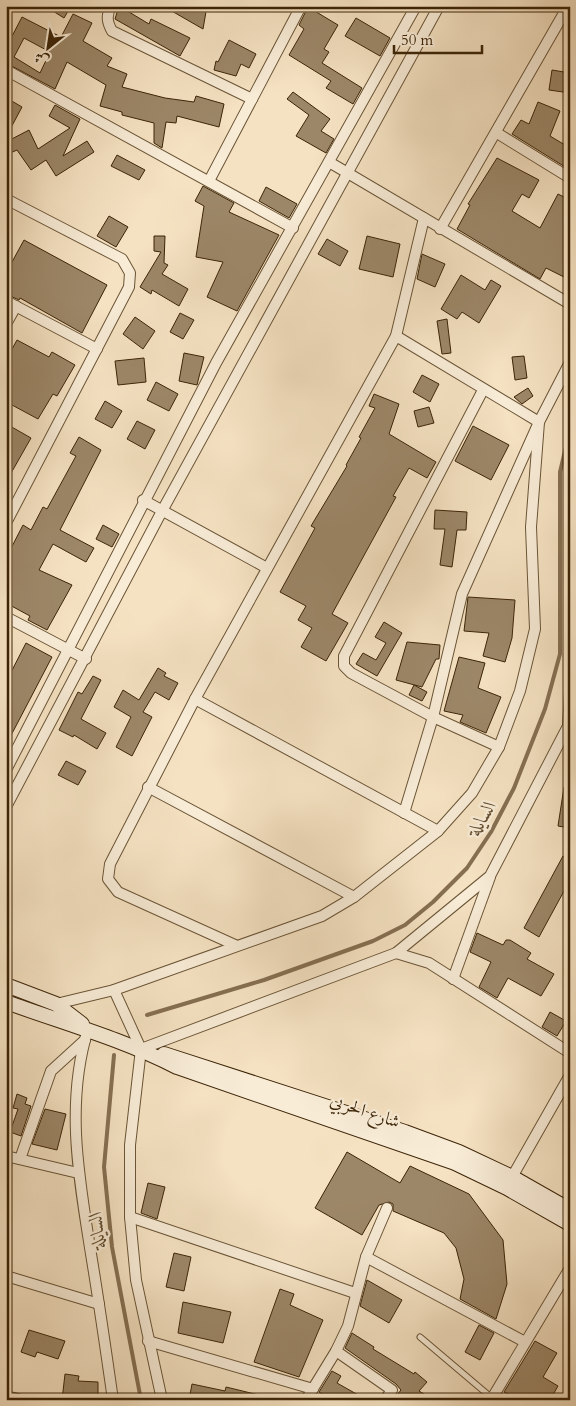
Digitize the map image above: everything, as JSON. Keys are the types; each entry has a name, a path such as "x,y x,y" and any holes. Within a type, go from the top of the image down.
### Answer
{"street":[{"path":"111,6 107,14 107,22 112,31 252,99"},
{"path":"208,181 301,6"},
{"path":"8,763 143,500 216,363 416,6"},
{"path":"6,808 86,659 162,511 439,6"},
{"path":"440,229 497,133 568,6"},
{"path":"6,70 293,228"},
{"path":"497,133 570,178"},
{"path":"329,162 570,304"},
{"path":"6,199 122,259 130,273 129,287 6,523"},
{"path":"235,945 118,892 108,879 110,864 195,699 396,336 424,218"},
{"path":"6,324 11,303 97,348"},
{"path":"396,336 538,422"},
{"path":"404,813 433,717 462,594 538,422 570,362"},
{"path":"483,390 344,656 344,666 351,674 433,717 499,747"},
{"path":"56,1004 114,990 235,945 322,916 354,897 438,831 472,793 499,747 520,691 535,629 531,527 538,422"},
{"path":"143,500 267,568"},
{"path":"6,617 86,659"},
{"path":"453,979 490,876 569,725 570,692"},
{"path":"195,699 438,831"},
{"path":"148,787 354,897"},
{"path":"141,1049 396,953 490,876"},
{"path":"396,953 429,963 570,1053"},
{"name":"شارع الحربي","path":"6,985 56,1004 86,1035"},
{"path":"114,990 141,1049 130,1145 130,1217 136,1280 162,1400"},
{"name":"شارع الحربي","path":"6,1002 86,1035 180,1058 405,1132 459,1152 512,1178 570,1210"},
{"path":"20,1159 51,1072 86,1035"},
{"path":"86,1035 75,1093 78,1174 113,1400"},
{"name":"شارع الحربي","path":"141,1049 177,1067 455,1163 507,1188 570,1224"},
{"path":"512,1178 570,1075"},
{"path":"7,1160 20,1159 78,1174"},
{"path":"306,1400 336,1352 348,1326 355,1293 366,1257 387,1208"},
{"path":"130,1217 355,1293"},
{"path":"366,1257 525,1342"},
{"path":"492,1399 570,1268"},
{"path":"6,1276 99,1304"},
{"path":"148,1341 313,1389"},
{"path":"336,1352 392,1390 385,1400"},
{"path":"6,1396 22,1400"}],"lane":[{"path":"420,1337 492,1399"}],"building":[{"path":"45,6 71,6 64,18"},
{"path":"119,6 149,24 151,19 190,38 180,56 115,19"},
{"path":"163,6 207,6 203,29"},
{"path":"308,7 338,25 324,49 329,52 322,63 362,88 353,104 326,88 331,81 289,55 304,29 299,25"},
{"path":"73,14 92,23 83,41 112,58 107,66 127,74 122,87 165,98 194,102 196,96 224,104 219,127 177,116 176,123 166,122 162,148 154,143 154,123 122,115 122,112 100,106 106,85 67,62 55,89 6,63 6,40 9,42 22,17 61,37","holes":["24,38 50,52 40,73 14,57"]},
{"path":"356,18 390,38 380,56 345,36"},
{"path":"229,40 256,54 249,68 241,64 236,76 214,70 216,61 218,62"},
{"path":"552,70 570,73 570,93 549,90"},
{"path":"293,92 330,119 321,131 334,139 326,153 296,136 309,115 287,99"},
{"path":"10,100 22,107 6,137 6,107"},
{"path":"538,102 560,111 550,136 570,148 570,170 512,134 521,120 529,124"},
{"path":"55,105 80,119 63,156 87,141 94,152 56,176 46,160 31,170 17,150 6,155 6,142 29,130 38,149 70,128 49,116"},
{"path":"117,155 145,170 139,180 111,166"},
{"path":"497,158 539,180 529,198 522,194 512,211 540,228 558,194 570,200 570,280 546,268 540,279 457,229 470,205 468,204"},
{"path":"203,186 234,203 229,212 279,235 237,311 207,297 223,262 196,257 204,206 195,201"},
{"path":"266,187 297,204 289,218 259,201"},
{"path":"109,216 128,227 116,247 97,236"},
{"path":"154,236 165,236 164,263 168,265 162,274 188,289 179,306 152,290 151,294 140,287 161,252 154,251"},
{"path":"367,236 400,244 393,277 359,269"},
{"path":"327,239 348,251 340,266 318,254"},
{"path":"24,240 107,285 82,333 20,298 19,300 6,294 6,273"},
{"path":"422,254 445,264 435,287 417,279"},
{"path":"461,275 485,290 491,280 501,286 479,323 462,312 457,319 441,309"},
{"path":"180,313 194,320 183,339 170,332"},
{"path":"135,317 155,331 143,349 123,334"},
{"path":"447,319 451,353 442,354 437,321"},
{"path":"17,340 49,357 52,352 75,365 57,396 53,394 38,419 12,405 6,416 6,360"},
{"path":"184,353 204,357 197,385 179,381"},
{"path":"524,356 527,378 515,380 512,357"},
{"path":"144,358 146,382 118,385 115,361"},
{"path":"422,375 439,384 430,402 413,392"},
{"path":"156,382 178,394 169,411 147,400"},
{"path":"528,388 533,396 522,404 514,397"},
{"path":"374,394 399,404 389,434 436,462 427,478 409,468 393,496 396,497 332,614 348,623 326,661 301,647 312,628 298,620 306,606 280,592 315,528 311,526 347,466 361,438 359,437 375,408 369,406"},
{"path":"105,401 122,411 112,428 95,419"},
{"path":"429,407 434,423 418,427 414,411"},
{"path":"137,421 155,430 145,449 127,439"},
{"path":"10,426 31,438 6,482 6,432"},
{"path":"473,426 509,445 491,480 455,461"},
{"path":"79,437 101,450 60,530 94,548 86,562 53,544 39,570 72,585 47,630 28,620 30,616 6,603 6,558 23,525 31,530 43,507 47,509 76,456 70,453"},
{"path":"435,510 467,512 466,530 457,530 452,567 440,565 445,529 434,529"},
{"path":"103,525 119,534 112,547 96,539"},
{"path":"468,597 515,600 512,638 505,662 483,656 489,633 464,631"},
{"path":"384,622 402,633 377,676 356,664 363,653 376,660 386,643 375,637"},
{"path":"407,642 440,645 439,659 436,659 422,687 396,680"},
{"path":"26,643 52,657 6,745 6,682"},
{"path":"459,657 485,663 478,688 501,697 486,733 460,722 463,715 444,711"},
{"path":"158,668 166,673 164,676 178,683 169,700 155,692 143,712 152,717 132,756 116,747 131,717 114,707 123,690 139,700"},
{"path":"93,676 101,680 81,719 106,733 97,749 74,735 73,737 59,730 78,692 82,694"},
{"path":"414,685 427,692 422,701 409,695"},
{"path":"66,761 86,771 78,785 58,775"},
{"path":"564,787 570,787 570,828 558,826"},
{"path":"563,856 570,860 570,894 564,891 539,937 524,928"},
{"path":"477,933 503,945 506,940 510,940 531,953 527,959 554,974 541,996 508,978 497,998 479,987 491,962 470,952"},
{"path":"550,1012 566,1021 557,1036 542,1027"},
{"path":"17,1094 27,1098 25,1104 31,1106 21,1136 10,1132 18,1109 13,1108"},
{"path":"45,1109 66,1114 57,1150 32,1144"},
{"path":"347,1152 400,1183 410,1166 469,1194 503,1240 507,1284 496,1319 460,1299 464,1279 456,1248 444,1233 393,1211 393,1204 389,1202 379,1205 362,1235 315,1208"},
{"path":"148,1183 165,1187 157,1219 141,1213"},
{"path":"174,1253 191,1257 184,1291 166,1287"},
{"path":"367,1280 402,1300 389,1323 360,1306"},
{"path":"280,1289 294,1294 290,1305 323,1320 299,1377 254,1362"},
{"path":"183,1302 231,1312 223,1343 178,1333"},
{"path":"479,1325 494,1333 480,1360 465,1352"},
{"path":"29,1330 65,1341 58,1359 37,1352 35,1357 21,1352"},
{"path":"352,1333 374,1347 373,1349 414,1374 415,1372 427,1382 419,1391 434,1400 403,1400 397,1395 401,1390 396,1384 345,1348"},
{"path":"535,1341 557,1353 543,1377 558,1386 550,1400 519,1400 504,1392"},
{"path":"332,1371 341,1376 337,1383 367,1400 332,1400 319,1392"},
{"path":"65,1374 79,1376 78,1381 98,1382 98,1400 62,1400"},
{"path":"192,1384 225,1391 226,1387 263,1396 262,1400 189,1400"}],"waterway":[{"name":"السايلة","path":"147,1015 264,980 373,941 405,925 433,902 467,868 491,832 514,788 545,709 560,654 560,472 570,430"},
{"name":"السايلة","path":"114,1055 104,1167 112,1247 141,1400"}]}
